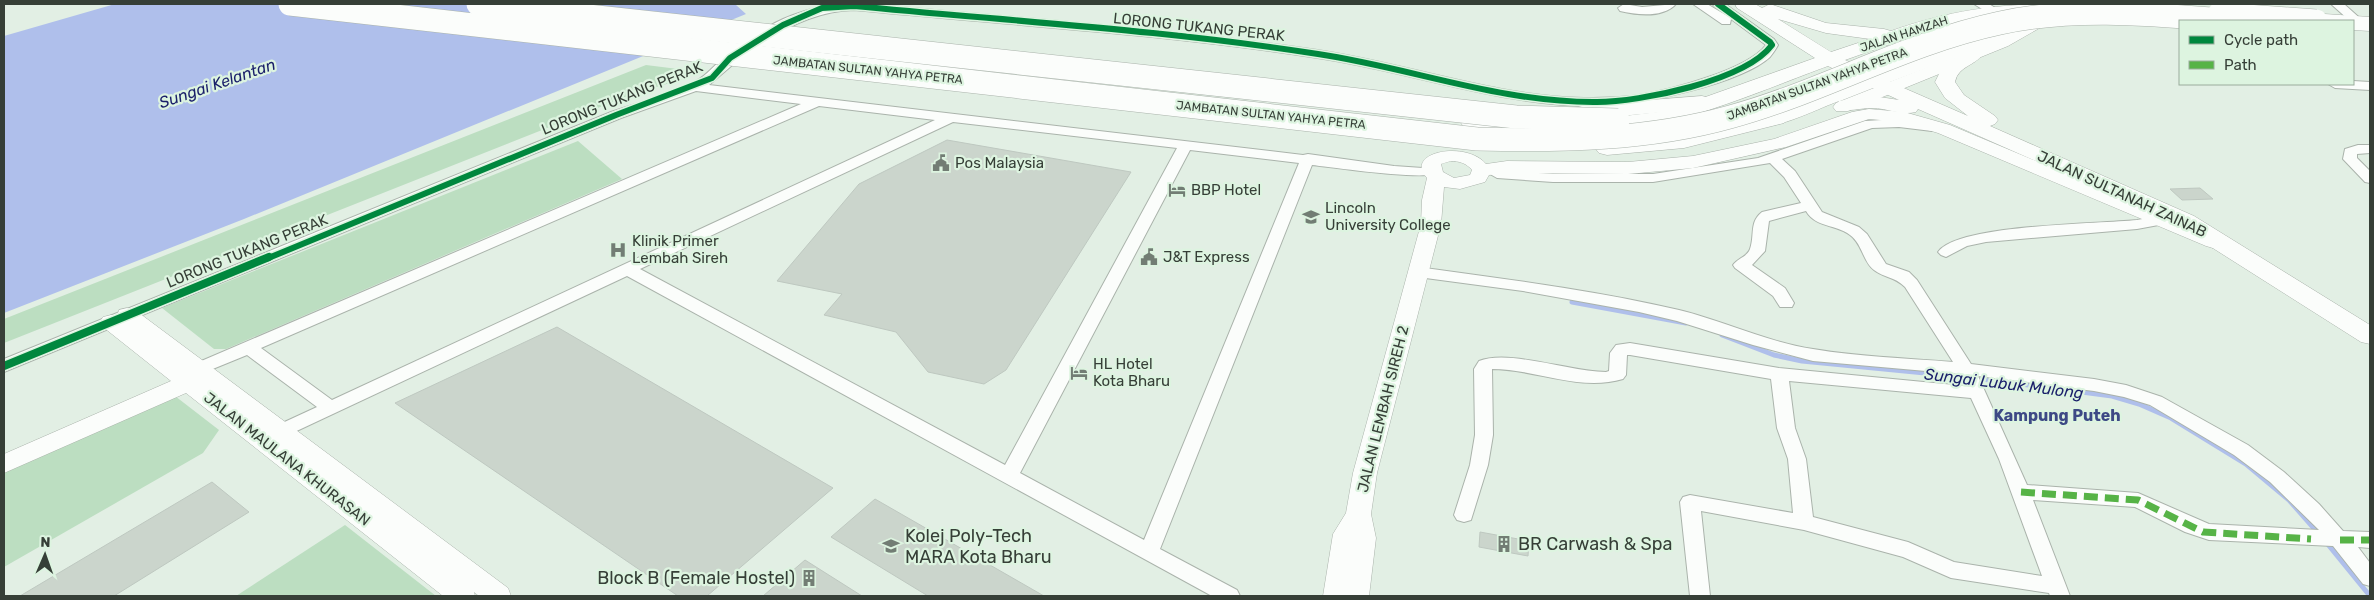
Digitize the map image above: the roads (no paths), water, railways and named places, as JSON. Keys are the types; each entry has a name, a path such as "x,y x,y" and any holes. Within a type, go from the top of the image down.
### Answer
{"highway":[{"name":"JAMBATAN SULTAN YAHYA PETRA","path":"290,4 1477,139 1592,139 1666,131 1731,117 1958,32 2001,22 2070,14 2113,13 2222,20"},
{"name":"JAMBATAN SULTAN YAHYA PETRA","path":"478,4 1516,117 1562,120 1610,120 1662,116 1714,107 1935,27 2014,12 2057,8 2126,7 2302,20"},
{"path":"865,46 1030,57 1512,110 1605,112 1702,103"},
{"path":"848,68 929,84 1485,148 1602,149 1684,141 1776,118"}],"main road":[{"path":"1743,4 1826,29 1859,33 1899,34"},
{"name":"JALAN HAMZAH","path":"1776,118 1672,132 1600,134 1524,130 1471,123 1565,125 1636,122 1670,116 1899,34 1987,7 2100,4 2161,7 2292,20"},
{"path":"1769,13 1837,56 1889,82"},
{"path":"1751,86 1785,60 1788,53 1788,47 1769,13"},
{"path":"1776,118 1889,82 1946,54 2008,30 2037,23 2076,18 2116,17 2179,20"},
{"path":"1899,34 1888,43 1898,53 1919,57 1946,54"},
{"path":"1974,54 1954,66 1948,72 1945,82 1950,92 1956,98 1994,128"},
{"name":"JALAN SULTANAH ZAINAB","path":"1889,82 2174,203 2370,327"},
{"path":"1846,105 1873,102 1901,106 1994,128"},
{"name":"JALAN SULTANAH ZAINAB","path":"1994,128 2161,208 2234,250 2370,336"}],"street":[{"path":"1624,8 1642,12 1658,10 1670,4"},
{"path":"1699,4 1719,15 1767,53 1772,48 1770,42 1718,4"},
{"path":"2337,4 2362,27"},
{"name":"LORONG TUKANG PERAK","path":"4,366 616,114 694,87 712,78 730,58 783,25 822,8 854,6 1164,36 1316,54 1365,62 1520,98 1555,101 1619,101 1660,95 1720,76 1749,64 1767,53"},
{"path":"694,87 1308,158 1474,180 1501,157 1616,157 1691,149 1764,134 1846,105 1889,82 2002,43 2037,23"},
{"path":"2352,85 2370,86"},
{"path":"4,464 194,376 249,348 818,101"},
{"path":"1485,170 1507,167 1628,168 1693,162 1742,153 1780,143 1858,116 1882,114 1944,129 2159,221 2234,250"},
{"path":"271,436 952,117"},
{"path":"1439,174 1442,156 1450,155 1466,158 1485,170 1562,178 1653,178 1745,166 1774,159 1870,124 1904,120"},
{"path":"1009,476 1186,144"},
{"path":"2370,149 2358,149 2350,152 2350,159 2370,179"},
{"path":"1149,552 1308,158"},
{"path":"1774,159 1790,174 1808,206 1816,215 1827,221 1854,230 1862,237 1880,267 1903,276 1907,280 1967,371 2021,492 2058,591"},
{"name":"JALAN LEMBAH SIREH 2","path":"1339,594 1363,538 1358,514 1365,474 1431,224 1448,202 1439,174"},
{"path":"1786,303 1779,292 1741,265 1754,258 1758,250 1762,219 1768,215 1808,206"},
{"path":"1946,252 1953,246 1998,235 2134,226 2159,221"},
{"path":"628,269 1230,596"},
{"path":"1418,272 1523,286 1640,307 1680,316 1758,341 1813,354 2126,391 2156,401 2241,450 2277,477 2312,509 2370,578"},
{"name":"JALAN MAULANA KHURASAN","path":"119,318 271,436 462,596"},
{"path":"249,348 330,408"},
{"path":"1464,515 1479,465 1484,434 1483,369 1485,365 1496,362 1591,378 1612,378 1617,374 1619,353 1622,349 1630,348 1779,374 1978,393"},
{"path":"1779,374 1785,408 1786,428 1797,459 1804,522"},
{"path":"4,453 194,376"},
{"name":"JALAN MAULANA KHURASAN","path":"271,436 498,596"},
{"path":"2021,492 2138,500 2203,532 2311,539 2370,540"},
{"path":"1700,596 1690,502 1804,522 1908,550 1951,570 2058,591"}],"water":[{"name":"Sungai Kelantan","path":"115,4 738,4 736,5 746,14 244,219 4,313 4,36"}],"waterway":[{"name":"Sungai Lubuk Mulong","path":"1572,302 1686,323"},
{"name":"Sungai Lubuk Mulong","path":"1722,335 1774,355 1802,361 1966,377"},
{"name":"Sungai Lubuk Mulong","path":"1974,378 2112,396 2139,404 2171,418 2246,464 2289,500 2319,534"},
{"name":"Sungai Lubuk Mulong","path":"2326,542 2370,596"}],"place":[{"name":"Pos Malaysia","path":"941,163"},
{"name":"BBP Hotel","path":"1177,190"},
{"name":"Lincoln University College","path":"1311,217"},
{"name":"Klinik Primer Lembah Sireh","path":"618,250"},
{"name":"J&T Express","path":"1149,257"},
{"name":"HL Hotel Kota Bharu","path":"1079,373"},
{"name":"BR Carwash & Spa","path":"1504,544"},
{"name":"Kolej Poly-Tech MARA Kota Bharu","path":"891,546"},
{"name":"Block B (Female Hostel)","path":"809,578"}],"district":[{"name":"Kampung Puteh","path":"2057,415"}]}
